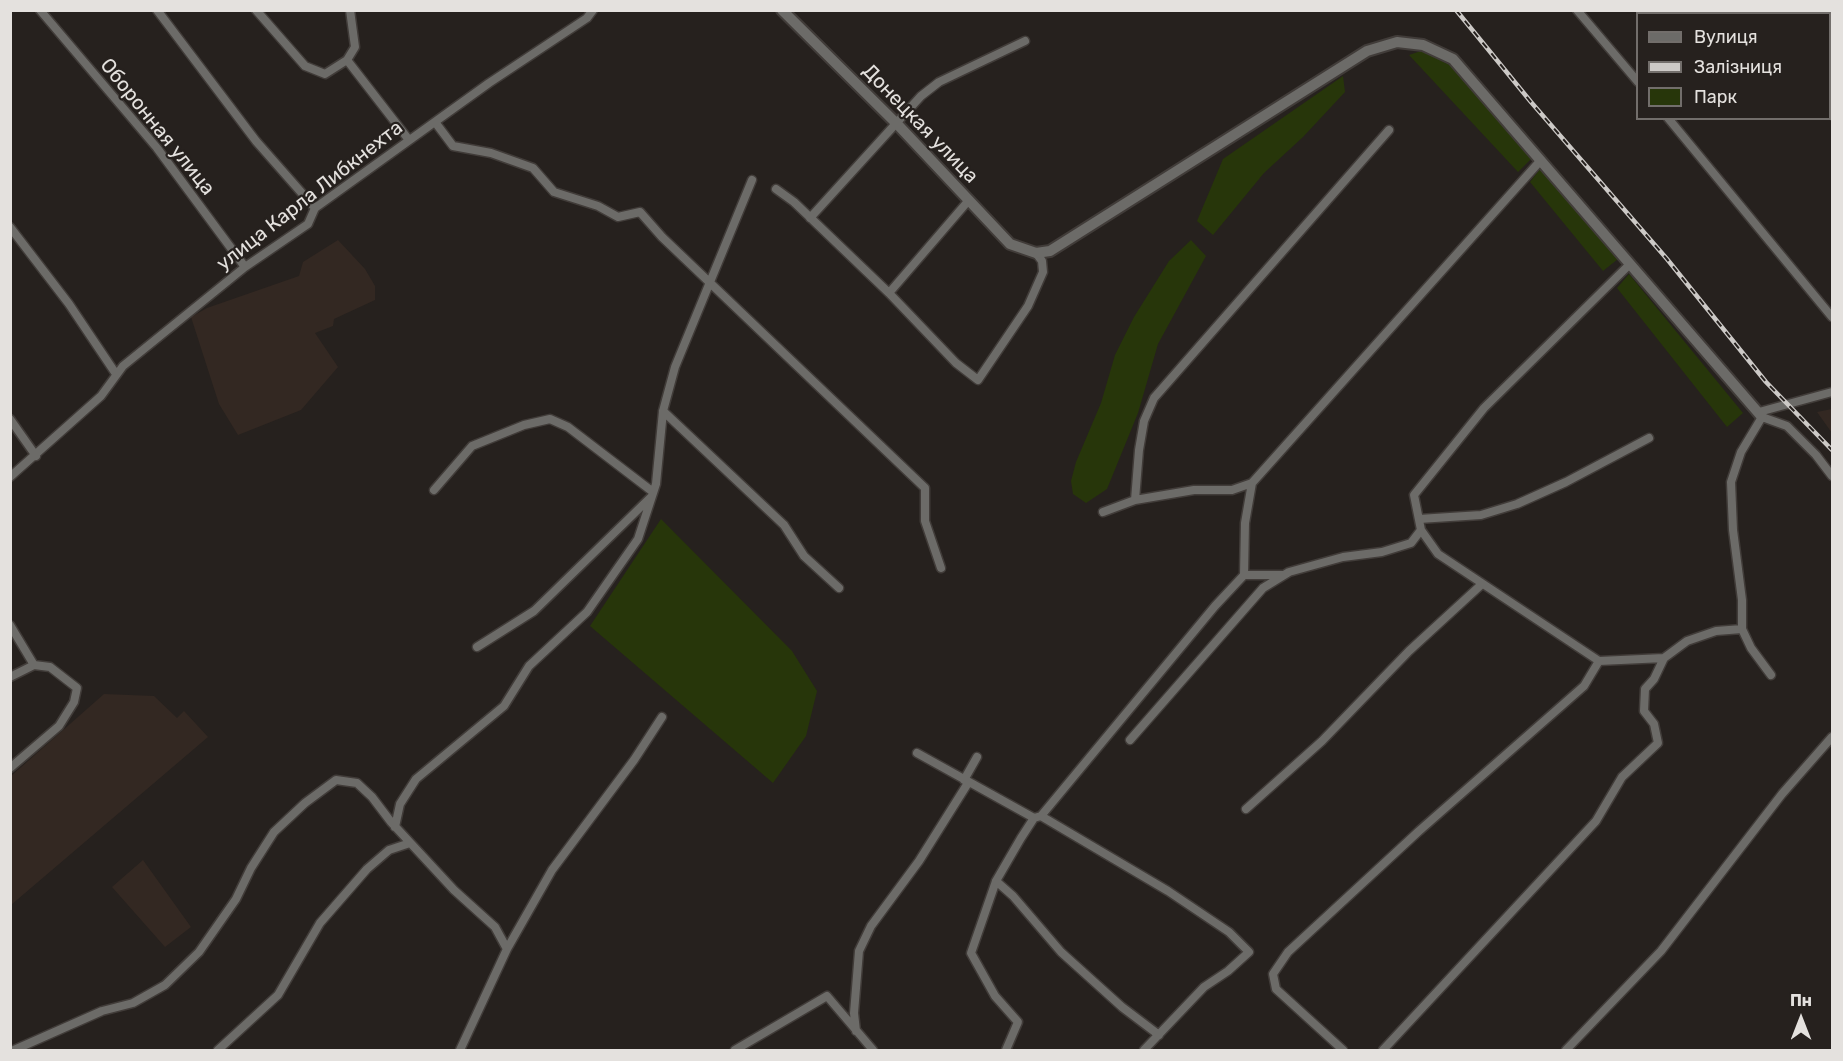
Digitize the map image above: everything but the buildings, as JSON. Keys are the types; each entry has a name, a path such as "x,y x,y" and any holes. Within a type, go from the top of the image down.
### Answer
{"street":[{"name":"Оборонная улица","path":"40,10 157,148 245,267"},
{"path":"157,10 256,141 315,208"},
{"path":"256,10 305,66 325,74 346,60 355,47 350,10"},
{"name":"улица Карла Либкнехта","path":"10,477 101,396 116,374 189,310 245,267 308,224 315,208 409,140 587,18 593,10"},
{"name":"Донецкая улица","path":"782,10 898,124 1010,244 1036,254"},
{"path":"1577,10 1636,80"},
{"path":"810,218 898,124 921,96 939,82 1025,40"},
{"path":"776,189 889,293 956,363 978,380 1028,306 1043,272 1042,261 1036,254 1050,251 1366,51 1397,42 1423,45 1453,59 1761,414 1787,426 1833,476"},
{"path":"346,60 409,140"},
{"path":"1831,106 1833,115"},
{"path":"1670,120 1833,317"},
{"path":"435,122 453,146 491,153 533,168 554,192 598,206 618,217 640,212 709,283 925,488 925,521 941,568"},
{"path":"1135,500 1144,421 1154,398 1389,130"},
{"path":"1103,512 1135,500 1194,490 1232,490 1252,483 1541,160"},
{"path":"395,827 400,804 416,779 504,706 529,666 587,612 638,540 652,494 663,411 675,367 752,180"},
{"path":"889,293 969,200"},
{"path":"10,227 69,304 116,374"},
{"path":"1630,264 1484,408 1413,495 1421,530 1438,554 1599,660 1664,658"},
{"path":"1771,675 1751,648 1742,629 1742,600 1733,530 1731,482 1741,452 1761,414 1833,392"},
{"path":"663,411 784,525 804,556 839,588"},
{"path":"10,419 36,456"},
{"path":"434,490 471,446 524,425 550,419 568,427 652,494"},
{"path":"1419,519 1481,515 1517,504 1566,482 1649,438"},
{"path":"1006,1050 1018,1022 995,996 971,952 996,880 1037,817 1215,606 1244,575 1245,523 1252,483"},
{"path":"477,647 534,611 652,494"},
{"path":"1130,740 1263,588 1284,575 1343,557 1382,552 1411,543 1421,530"},
{"path":"1244,575 1284,575"},
{"path":"1246,809 1322,741 1401,659 1482,584"},
{"path":"10,625 34,665"},
{"path":"1383,1050 1596,821 1623,777 1658,743 1654,724 1644,711 1645,689 1654,678 1664,658 1687,641 1716,631 1742,629"},
{"path":"1343,1050 1276,989 1273,974 1288,952 1419,831 1584,686 1599,660"},
{"path":"10,677 34,665 50,667 77,688 74,702 59,726 10,768"},
{"path":"460,1050 507,948 552,870 634,760 662,717"},
{"path":"1566,1050 1661,951 1782,794 1833,737"},
{"path":"916,753 966,782 1037,817 1168,891 1229,932 1249,952 1228,971 1204,987 1144,1050"},
{"path":"856,1031 854,1013 859,951 871,926 919,861 966,782 977,757"},
{"path":"14,1050 102,1011 133,1003 165,985 205,943 236,898 273,832 305,803 336,780 357,783 454,890 495,927 507,948"},
{"path":"218,1050 278,995 320,923 367,869 389,850 410,843"},
{"path":"996,880 1013,896 1061,952 1158,1035"},
{"path":"735,1050 827,996 873,1050"}],"shaded area":[{"path":"338,240 365,269 375,286 375,300 334,319 333,326 315,333 338,367 301,410 238,435 219,404 191,317 207,308 299,276 303,262"},
{"path":"1832,409 1832,433 1817,412"},
{"path":"104,694 154,696 177,718 184,711 208,737 11,905 11,776"},
{"path":"143,860 191,927 165,947 112,887"}],"green space":[{"path":"1421,51 1450,65 1531,159 1518,172 1409,55"},
{"path":"1343,76 1345,92 1303,137 1264,173 1213,235 1197,221 1223,159"},
{"path":"1540,169 1618,259 1603,271 1530,182"},
{"path":"1191,240 1206,256 1158,344 1138,413 1107,489 1086,503 1073,494 1071,481 1076,462 1101,403 1115,355 1134,317 1169,261"},
{"path":"1629,274 1743,413 1727,427 1617,288"},
{"path":"661,519 792,651 817,691 806,736 773,783 590,626"}],"railway":[{"path":"1456,10 1531,102 1667,259 1766,382 1832,450"}]}
